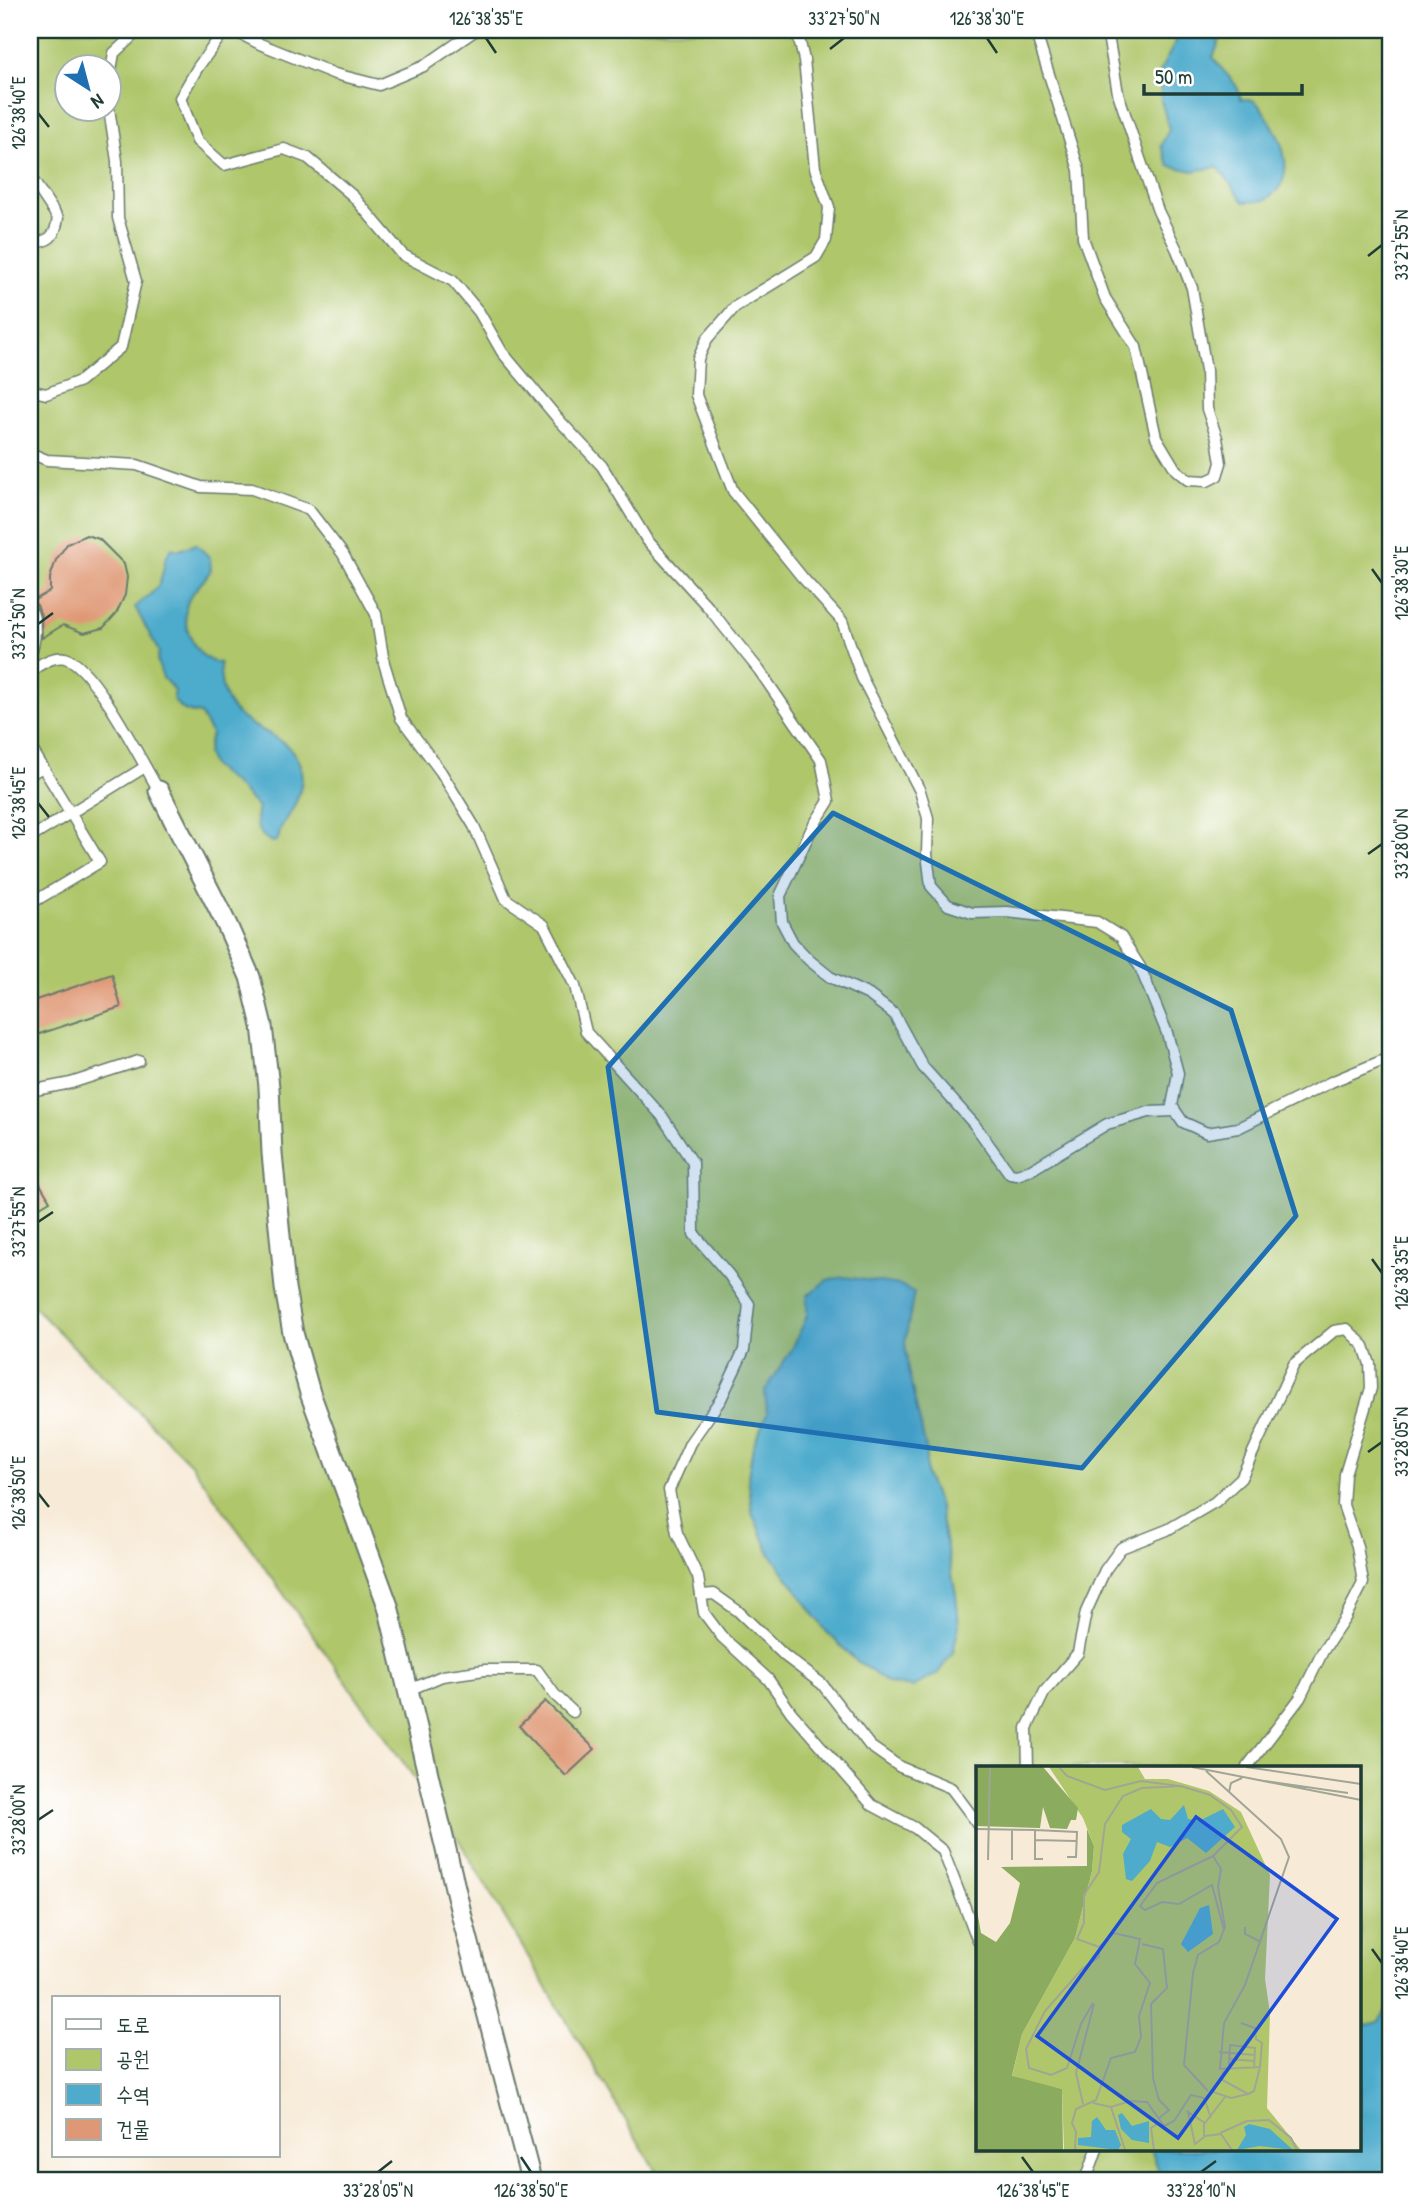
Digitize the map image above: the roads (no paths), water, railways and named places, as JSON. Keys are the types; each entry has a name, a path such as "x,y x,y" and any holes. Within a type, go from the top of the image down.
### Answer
{"street":[{"path":"159,792 227,925 250,977 262,1026 285,1288 293,1334 315,1406 388,1606 462,1917 531,2180"}],"lane":[{"path":"115,52 139,30"},
{"path":"225,30 180,99 197,141 225,165 284,149 307,158 353,196 403,255 453,281 479,312 502,352 602,466 647,540 708,607 759,670 821,760 829,802 812,828 780,897 782,922 793,943 830,976 869,995 894,1014 923,1068 974,1124 1010,1174 1017,1175 1031,1170 1107,1124 1149,1112 1175,1111"},
{"path":"233,30 335,75 379,85 424,66 476,30"},
{"path":"797,30 804,60 815,168 829,207 826,240 816,257 735,307 707,340 698,359 696,395 733,491 802,577 842,621 862,678 920,791 928,818 927,854 931,886 948,905 972,913 1007,912 1097,922 1121,937 1140,967 1167,1033 1178,1073 1171,1106 1183,1122 1207,1133 1238,1128 1331,1082 1391,1057"},
{"path":"1035,30 1079,170 1083,238 1105,298 1136,347 1156,437 1176,470 1188,480 1206,481 1217,476 1221,463 1217,438 1207,409 1206,370 1192,288 1157,211 1118,93 1107,30"},
{"path":"30,390 46,394 80,381 121,346 136,281 118,218 117,161 111,122"},
{"path":"30,180 58,218 56,233 46,242 30,243"},
{"path":"30,452 47,460 137,464 201,487 252,489 309,510 343,554 376,614 384,663 401,718 441,772 474,826 506,899 544,925 575,986 586,1032 662,1116 694,1163 694,1234 729,1275 749,1304 744,1350 721,1399 690,1443 669,1490 677,1533 698,1577 704,1613 722,1637 768,1679 791,1712 872,1805 915,1828 943,1851 976,1936"},
{"path":"30,609 34,614 33,649 30,654"},
{"path":"30,671 54,658 73,660 108,704 159,792"},
{"path":"30,746 100,862 30,904"},
{"path":"30,774 43,767"},
{"path":"30,838 145,767"},
{"path":"1391,788 1388,818 1391,824"},
{"path":"30,1091 71,1083 139,1061"},
{"path":"1028,1766 1027,1728 1045,1691 1078,1653 1086,1612 1105,1570 1121,1548 1167,1530 1215,1502 1241,1478 1294,1364 1334,1331 1347,1329 1364,1346 1370,1364 1371,1388 1345,1474 1343,1505 1357,1546 1363,1583 1345,1618 1323,1651 1300,1698 1248,1766"},
{"path":"701,1595 714,1594 738,1611 785,1656 822,1685 870,1746 900,1767 951,1788 976,1821"},
{"path":"409,1690 442,1676 485,1671 537,1670 555,1695 573,1712"},
{"path":"1086,2180 1097,2150"}],"water":[{"path":"1182,30 1224,30 1213,57 1237,87 1241,99 1251,100 1264,112 1280,141 1284,151 1285,173 1282,183 1266,199 1244,202 1218,167 1193,171 1169,166 1161,146 1169,129 1161,100 1160,71"},
{"path":"196,544 210,558 211,569 188,601 186,620 192,640 204,656 220,663 223,690 231,708 248,722 286,745 300,764 301,786 277,841 272,842 263,836 256,824 258,808 212,766 207,754 211,733 200,714 184,710 173,698 175,691 163,678 157,661 159,652 135,607 157,587 166,557 172,548 179,550"},
{"path":"844,1277 900,1285 914,1292 905,1342 908,1370 926,1449 926,1475 938,1503 956,1594 959,1625 953,1653 937,1674 913,1687 889,1684 853,1658 826,1631 770,1553 752,1513 748,1476 753,1446 767,1414 765,1391 793,1347 807,1316 807,1296 827,1280"},
{"path":"1391,2005 1391,2180 1162,2180 1151,2150 1362,2150 1362,2026 1378,2022"}]}
